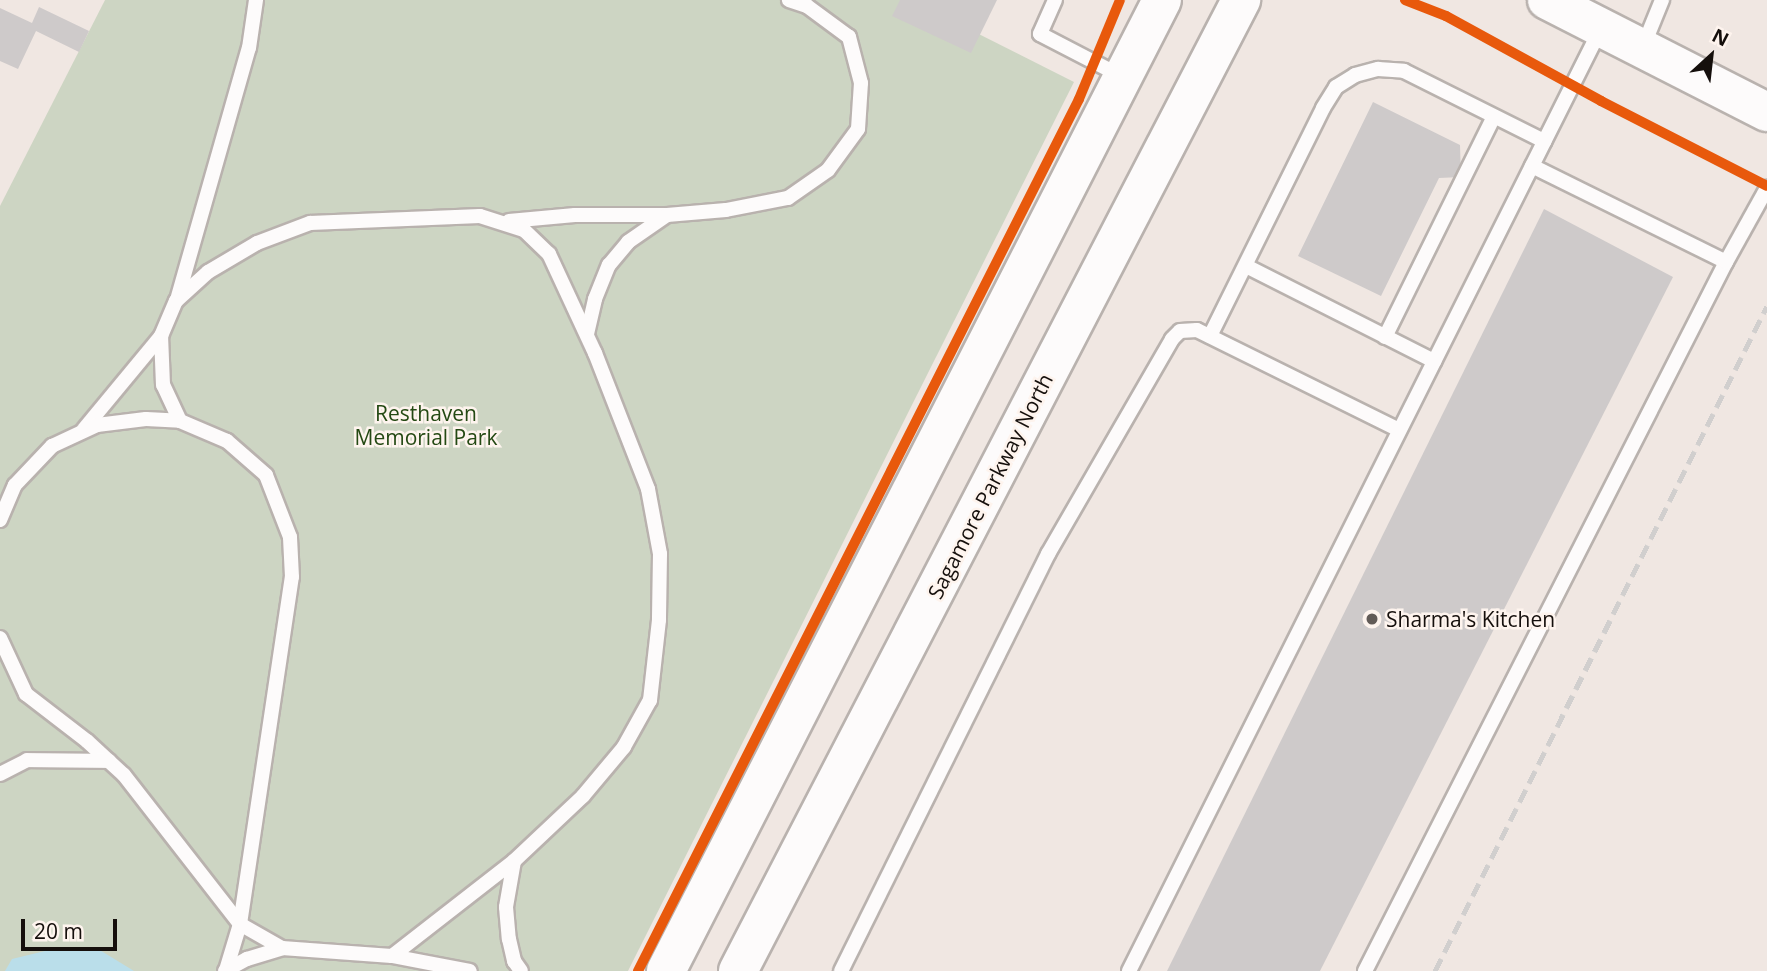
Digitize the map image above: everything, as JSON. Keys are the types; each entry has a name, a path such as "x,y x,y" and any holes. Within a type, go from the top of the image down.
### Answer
{"main road":[{"path":"666,971 1162,0"},
{"name":"Sagamore Parkway North","path":"738,971 1241,0"},
{"path":"1547,0 1767,112"}],"lane":[{"path":"81,433 161,336 176,301 249,48 256,0"},
{"path":"505,222 575,215 667,215 726,210 788,198 828,170 858,129 861,83 849,37 807,6 789,0"},
{"path":"1055,0 1040,34 1123,76"},
{"path":"1642,49 1662,0"},
{"path":"1129,971 1601,27"},
{"path":"1210,336 1323,108 1336,87 1355,75 1378,69 1404,71 1544,141"},
{"path":"1385,337 1494,116"},
{"path":"1532,166 1726,262"},
{"path":"1365,971 1726,262 1767,188"},
{"path":"587,334 595,299 609,265 628,242 667,215"},
{"path":"176,301 208,272 257,243 310,223 480,216 505,222 524,230 549,254 587,334 648,489 660,554 659,620 650,700 624,747 583,796 514,861 392,956"},
{"path":"1246,265 1434,361"},
{"path":"841,971 1048,554 1172,339 1188,329 1210,336 1399,430"},
{"path":"161,336 163,385 180,421"},
{"path":"0,520 15,485 52,446 97,425 146,419 180,421 228,442 266,475 290,537 292,577 240,924 225,971"},
{"path":"0,638 26,694 124,775 240,924 282,948"},
{"path":"0,774 27,760 109,761"},
{"path":"514,861 506,907 514,961 522,971"},
{"path":"225,971 247,959 282,948 392,956 470,971"}],"green space":[{"name":"Resthaven Memorial Park","path":"105,0 911,0 1074,82 628,971 0,971 0,206"}],"water":[{"path":"98,949 134,971 5,971 12,959 45,951"}],"building":[{"path":"900,0 997,0 971,53 892,16"},
{"path":"39,7 89,31 79,52 36,31 18,69 0,61 0,8 32,23"},
{"path":"1373,102 1460,145 1461,177 1439,178 1381,296 1298,256"},
{"path":"1544,209 1673,277 1320,971 1167,971"}],"railway":[{"path":"1435,971 1767,306"}],"cycle path":[{"path":"638,971 1079,99 1120,0"},
{"path":"1405,0 1446,16 1601,101 1767,186"}],"place":[{"name":"Sharma's Kitchen","path":"1372,619"}]}
